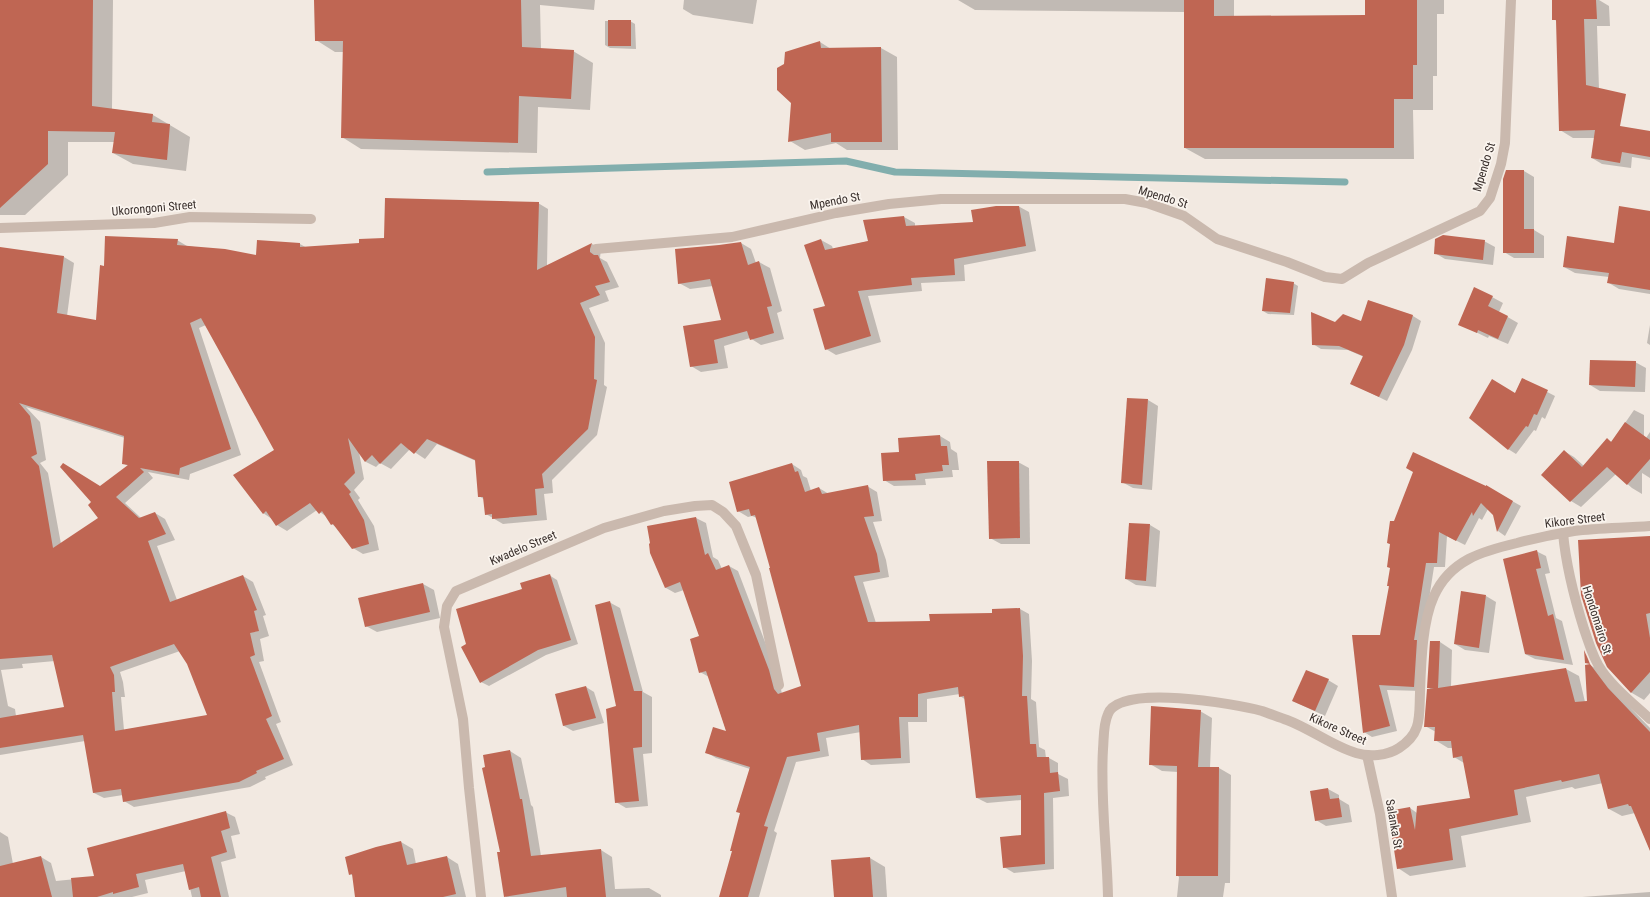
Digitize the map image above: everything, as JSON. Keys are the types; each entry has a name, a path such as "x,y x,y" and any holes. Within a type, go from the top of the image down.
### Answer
{"street":[{"name":"Mpendo St","path":"596,249 732,237 836,213 889,204 941,199 1125,200 1147,204 1184,216 1217,239 1287,262 1325,277 1342,279 1368,263 1480,211 1490,198 1501,164 1505,143 1511,0"},
{"name":"Ukorongoni Street","path":"0,228 154,223 190,217 311,218"},
{"name":"Kwadelo Street","path":"481,897 463,719 444,627 447,606 456,591 604,528 664,511 712,505 723,512 736,526 756,575 780,684"},
{"name":"Kikore Street","path":"1108,897 1102,756 1105,721 1109,710 1116,705 1125,700 1153,698 1198,700 1236,706 1262,711 1289,720 1354,753 1367,755 1387,753 1398,749 1414,736 1418,723 1422,653 1429,613 1433,596 1451,571 1463,562 1490,549 1563,533 1650,526"},
{"name":"Hondomairo St","path":"1563,533 1565,559 1572,588 1592,652 1601,670 1615,688 1650,718"},
{"name":"Salanka St","path":"1367,755 1380,814 1392,897"}],"building":[{"path":"0,0 93,0 92,106 153,114 152,122 170,124 167,160 112,153 115,132 48,131 48,164 0,208"},
{"path":"314,0 521,0 522,47 574,50 571,99 519,96 518,143 341,138 343,41 315,41"},
{"path":"1184,0 1214,0 1214,16 1365,15 1365,0 1417,0 1417,65 1413,65 1413,99 1394,99 1394,148 1184,148"},
{"path":"1552,0 1596,0 1597,19 1584,19 1586,85 1626,94 1620,126 1650,131 1650,157 1622,152 1620,163 1591,158 1595,130 1559,131 1556,20 1552,20"},
{"path":"608,20 631,20 631,46 608,46"},
{"path":"820,41 821,48 881,47 882,142 831,142 831,133 788,142 791,103 777,90 777,68 784,64 785,52"},
{"path":"1506,170 1524,170 1524,229 1534,229 1534,253 1503,253 1503,179"},
{"path":"385,198 539,202 537,270 592,243 590,252 594,255 598,255 610,282 595,286 600,295 580,303 595,337 594,379 597,380 588,429 542,474 544,488 535,489 537,515 492,519 492,514 485,515 483,497 478,497 475,460 427,439 414,454 401,443 380,464 372,455 365,462 348,438 355,473 344,484 351,492 349,494 364,520 369,544 352,549 333,524 331,525 322,511 319,514 310,503 276,526 266,511 263,514 233,475 274,450 201,318 190,323 231,449 180,468 179,475 140,468 144,472 116,497 139,518 155,512 166,534 148,541 170,602 243,575 257,610 254,611 259,631 250,633 255,655 250,657 272,716 266,719 284,759 256,771 257,773 239,782 123,802 121,789 93,793 83,735 0,748 0,718 64,707 52,655 0,659 0,247 64,256 57,313 96,320 100,265 104,266 105,236 178,239 177,245 225,249 256,255 257,240 300,243 300,247 359,243 359,239 384,238","holes":["19,403 124,436 122,464 128,465 100,486 63,463 60,467 91,502 88,505 98,518 53,548 39,466 31,457 37,454 30,416","174,644 187,664 207,715 115,731 112,692 115,692 114,675 110,667"]},
{"path":"996,206 1019,206 1026,246 954,259 955,275 911,278 912,285 858,291 871,336 825,350 813,309 825,306 804,245 821,239 825,250 868,241 863,220 904,216 906,226 973,222 971,210"},
{"path":"1619,206 1650,211 1650,290 1607,283 1609,273 1563,267 1567,236 1614,243"},
{"path":"1443,235 1485,240 1483,260 1434,254 1435,239"},
{"path":"741,242 748,265 759,261 772,306 767,307 774,333 750,340 747,331 714,340 718,363 690,367 683,326 721,320 710,279 678,284 675,249"},
{"path":"1266,278 1294,282 1290,313 1262,311"},
{"path":"1474,287 1493,296 1488,306 1508,316 1498,339 1478,330 1477,333 1458,325"},
{"path":"1368,300 1413,315 1404,345 1379,397 1350,384 1363,356 1339,346 1312,345 1311,312 1335,322 1343,314 1361,321"},
{"path":"1590,360 1636,361 1635,387 1589,385"},
{"path":"1522,378 1548,390 1537,415 1534,414 1528,427 1526,426 1508,450 1469,418 1492,379 1515,393"},
{"path":"1127,398 1148,399 1142,485 1121,483"},
{"path":"1625,422 1650,440 1650,459 1627,485 1607,467 1570,502 1541,475 1564,450 1582,467 1607,438 1611,442"},
{"path":"940,435 941,446 947,446 949,465 942,465 943,471 915,474 916,480 883,481 881,453 899,452 898,438"},
{"path":"1413,452 1486,485 1513,501 1497,532 1493,515 1481,503 1473,516 1472,512 1456,541 1439,532 1437,563 1426,563 1414,640 1417,640 1414,687 1379,685 1390,726 1363,733 1352,635 1380,635 1389,586 1387,586 1390,568 1387,567 1390,544 1387,543 1390,521 1394,521 1413,472 1406,468"},
{"path":"987,461 1019,461 1020,538 989,539"},
{"path":"792,463 795,472 798,471 805,492 819,487 822,494 868,485 874,516 864,517 877,554 880,572 854,576 868,622 930,621 929,614 992,613 992,609 1020,608 1023,656 1022,696 1027,696 1030,744 1036,744 1037,757 1049,757 1050,773 1058,772 1060,791 1044,793 1045,864 1003,868 1000,837 1021,835 1021,795 976,798 964,696 959,697 958,687 918,694 918,717 899,717 901,758 861,760 859,725 817,733 820,751 787,757 764,826 768,827 748,897 719,897 732,851 730,851 740,813 736,812 750,767 705,753 713,727 726,731 706,671 699,673 690,639 699,636 680,582 665,588 650,553 647,526 696,517 705,555 708,553 716,570 729,565 769,670 774,689 778,694 801,686 755,515 751,516 749,509 737,512 729,482"},
{"path":"1129,523 1150,524 1146,581 1125,579"},
{"path":"1650,536 1650,613 1646,614 1650,638 1650,672 1631,693 1607,667 1596,643 1581,595 1578,540"},
{"path":"1537,550 1541,568 1536,569 1548,616 1553,614 1564,660 1525,654 1503,559"},
{"path":"550,574 571,640 538,650 480,683 461,647 466,644 456,609 522,589 520,583"},
{"path":"423,583 430,612 365,627 358,598"},
{"path":"1461,591 1486,595 1479,648 1454,644"},
{"path":"610,601 634,691 642,691 642,747 633,748 639,801 615,803 606,709 616,706 595,605"},
{"path":"1430,641 1440,641 1438,688 1566,668 1575,702 1587,701 1585,665 1590,664 1608,688 1650,732 1650,851 1631,806 1628,804 1608,809 1599,774 1514,790 1518,815 1449,829 1453,860 1397,869 1388,811 1410,807 1415,830 1417,806 1470,798 1462,756 1453,758 1451,741 1434,741 1435,727 1424,727 1427,689 1434,688 1427,688"},
{"path":"1584,650 1588,659 1590,664 1585,663"},
{"path":"1306,670 1329,679 1315,711 1292,701"},
{"path":"586,686 596,718 563,726 555,694"},
{"path":"1151,706 1201,710 1198,767 1219,767 1218,876 1176,876 1177,766 1149,765"},
{"path":"510,750 520,799 522,799 531,856 601,849 606,897 567,897 566,887 504,897 497,852 500,852 482,768 485,767 483,755"},
{"path":"1328,788 1330,799 1339,798 1342,817 1315,821 1310,791"},
{"path":"226,811 230,828 221,831 227,852 211,857 221,897 201,897 199,887 189,890 183,864 136,874 139,887 97,897 73,897 71,878 94,876 87,848"},
{"path":"401,841 407,865 447,856 456,894 443,897 355,897 352,874 349,875 345,857"},
{"path":"41,856 52,897 0,897 0,866"},
{"path":"870,857 873,897 834,897 831,860"}],"waterway":[{"path":"487,172 846,161 895,172 1345,182"}]}
